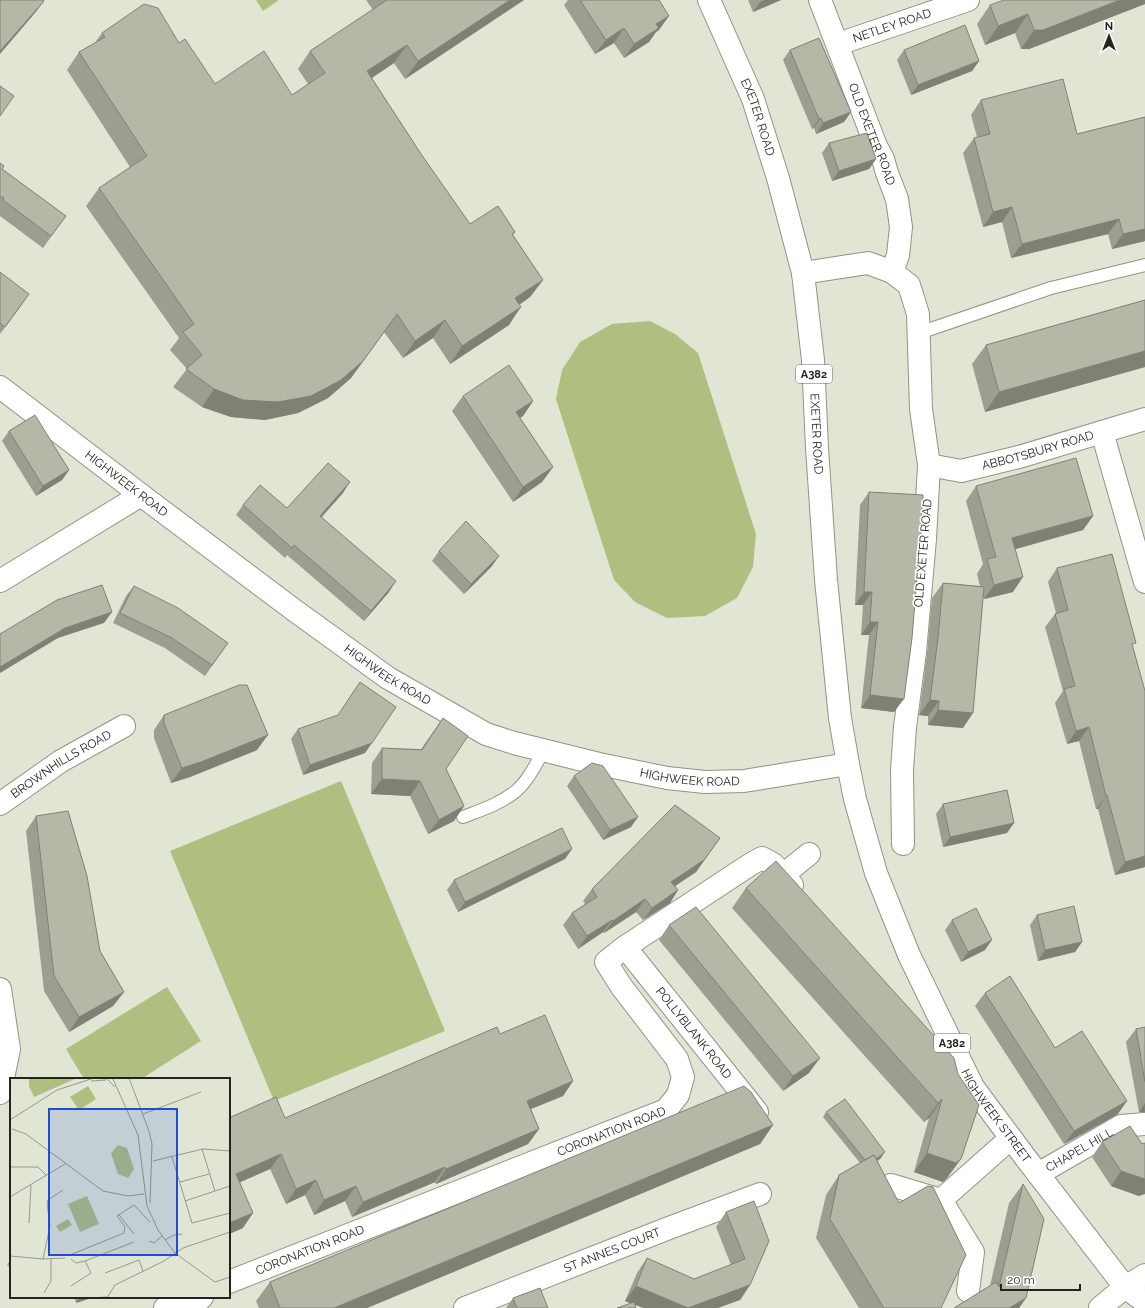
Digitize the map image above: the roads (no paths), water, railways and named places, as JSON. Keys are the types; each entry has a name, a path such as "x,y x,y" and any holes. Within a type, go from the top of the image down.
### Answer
{"street":[{"name":"EXETER ROAD","path":"709,0 753,99 778,178 803,273 813,360 826,580 840,718 848,764"},
{"name":"OLD EXETER ROAD","path":"820,0 876,146 883,159 897,199 901,227 898,255 892,272"},
{"name":"NETLEY ROAD","path":"838,44 968,0"},
{"name":"OLD EXETER ROAD","path":"803,273 868,263 892,272 909,285 918,314 921,409 929,465 926,539 915,652 905,727 902,770 903,844"},
{"name":"HIGHWEEK ROAD","path":"0,387 141,495 388,678 486,734 514,743 599,764 667,778 705,782 744,781 848,764"},
{"name":"ABBOTSBURY ROAD","path":"929,465 962,471 1019,457 1145,419"},
{"path":"1102,432 1145,582"},
{"path":"0,581 141,495"},
{"name":"BROWNHILLS ROAD","path":"0,804 61,761 124,726"},
{"name":"HIGHWEEK STREET","path":"848,764 855,800 876,872 909,955 973,1087 1125,1287 1145,1302"},
{"path":"804,898 783,875 809,854"},
{"name":"CORONATION ROAD","path":"230,1282 666,1110 678,1095 683,1077 677,1059 621,986 606,962 625,947 762,858 773,864 783,875"},
{"name":"POLLYBLANK ROAD","path":"625,947 763,1119"},
{"path":"0,989 9,1049 0,1093"},
{"name":"CHAPEL HILL","path":"1038,1174 1121,1126 1145,1124"},
{"path":"940,1200 1011,1138"},
{"path":"891,1185 940,1200 973,1252 968,1290"},
{"name":"ST ANNES COURT","path":"465,1308 760,1194"},
{"path":"1100,1308 1125,1287 1145,1275"},
{"path":"191,1308 201,1298"},
{"path":"165,1308 178,1308"}],"lane":[{"path":"918,333 1051,288 1145,264"},
{"path":"463,816 491,806 516,791 528,776 544,750"}]}
